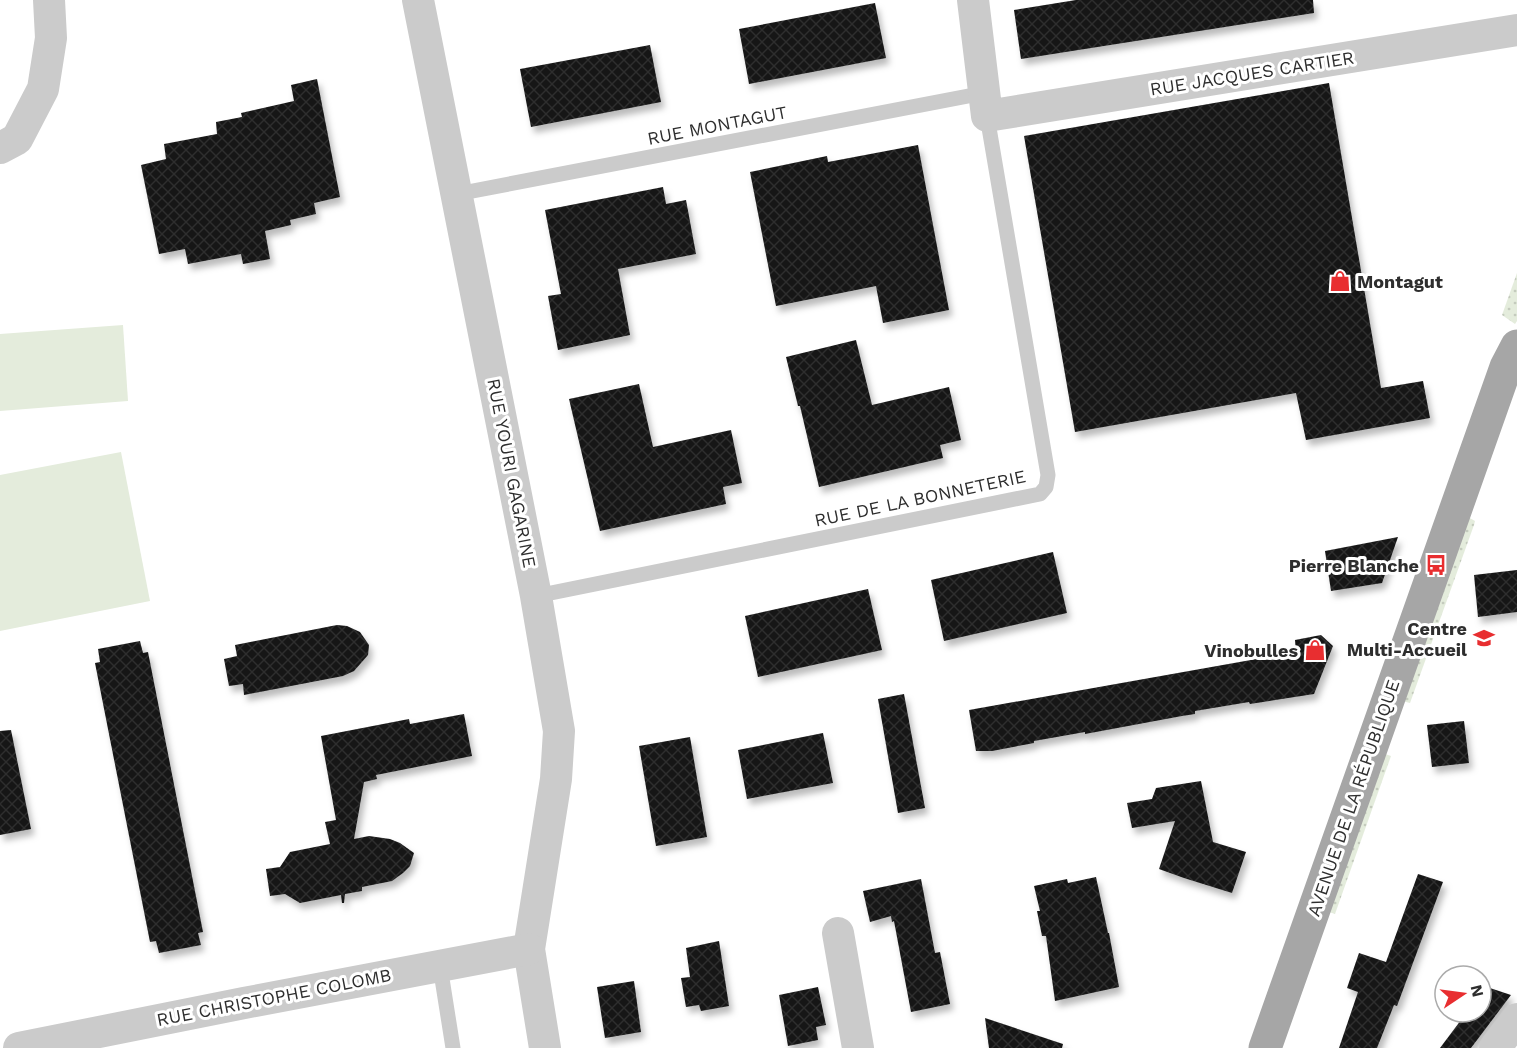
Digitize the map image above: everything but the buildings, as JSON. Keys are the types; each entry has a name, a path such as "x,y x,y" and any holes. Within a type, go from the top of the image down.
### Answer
{"main road":[{"name":"AVENUE DE LA RÉPUBLIQUE","path":"1265,1048 1506,367 1517,346"}],"street":[{"path":"0,148 17,139 43,89 51,38 49,0"},
{"name":"RUE YOURI GAGARINE","path":"418,0 536,596 559,731 556,779 529,950 544,1048"},
{"path":"973,0 986,105"},
{"name":"RUE JACQUES CARTIER","path":"986,105 1517,30"},
{"path":"838,933 858,1048"},
{"name":"RUE CHRISTOPHE COLOMB","path":"19,1048 102,1039 440,966 529,950"},
{"path":"1495,1048 1517,1019"}],"lane":[{"name":"RUE MONTAGUT","path":"457,194 986,105"},
{"name":"RUE DE LA BONNETERIE","path":"536,596 1040,494 1046,487 1048,475 986,105"},
{"path":"440,966 453,1048"}],"green space":[{"path":"1517,273 1517,321 1515,324 1502,315"},
{"path":"123,325 128,401 0,411 0,334"},
{"path":"121,452 150,601 0,631 0,475"},
{"path":"1468,517 1475,521 1474,525 1410,703 1402,701"},
{"path":"1385,754 1391,756 1335,914 1329,912"}],"place":[{"name":"Montagut","path":"1340,281"},
{"name":"Pierre Blanche","path":"1436,565"},
{"name":"Centre Multi-Accueil","path":"1484,638"},
{"name":"Vinobulles","path":"1315,650"}]}
